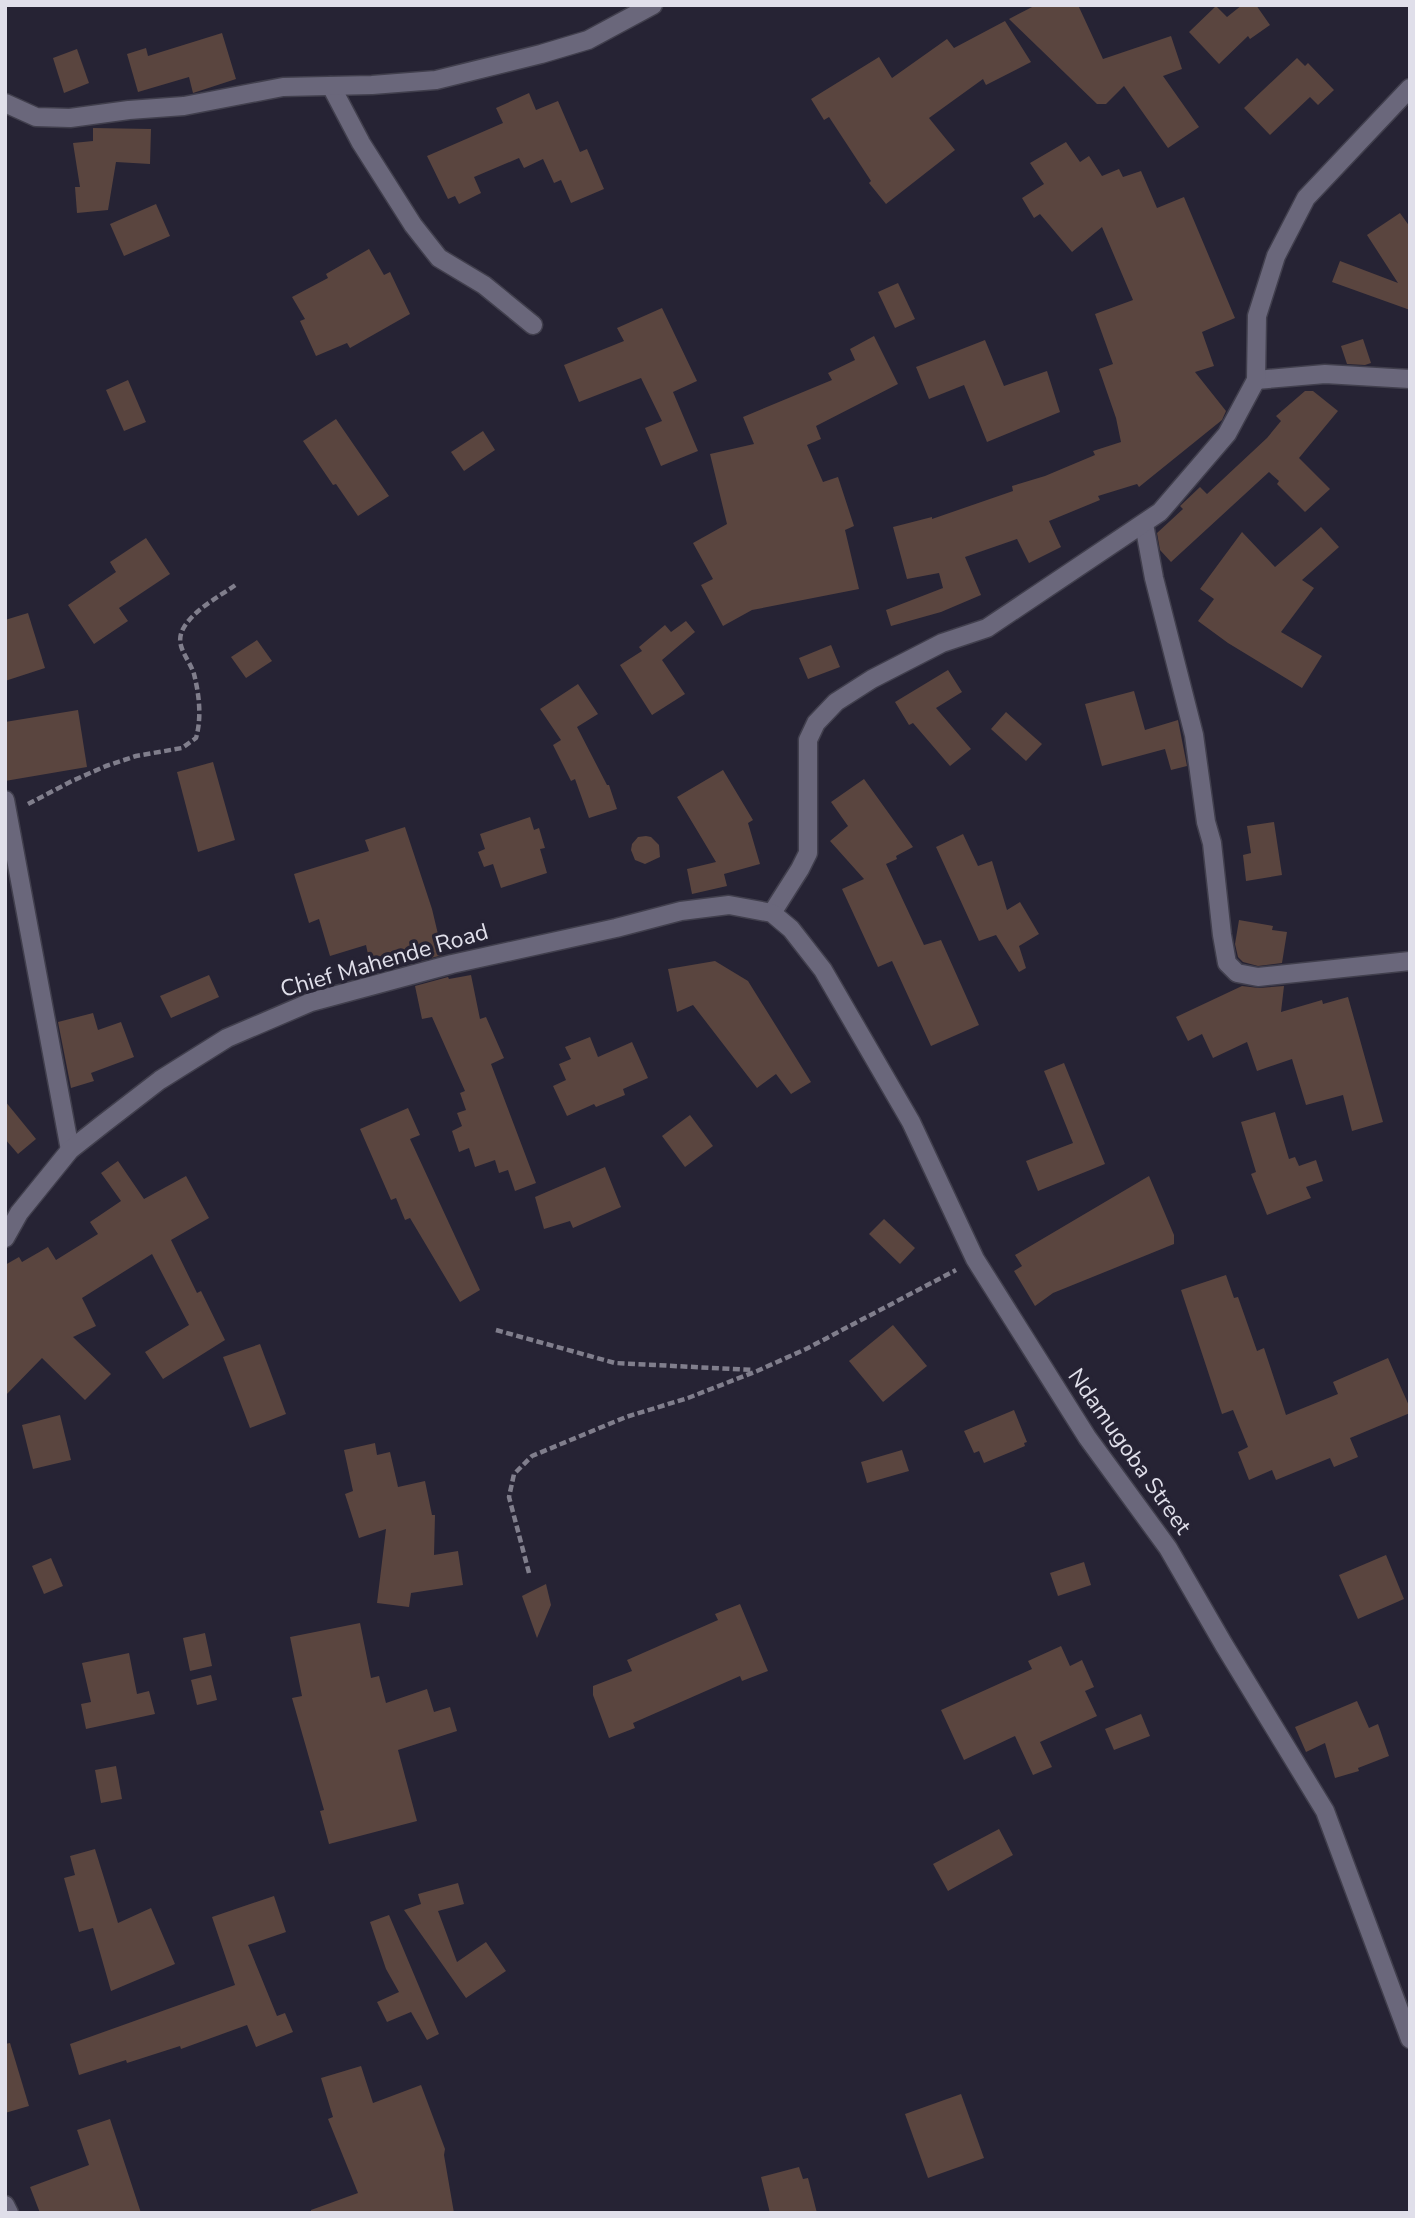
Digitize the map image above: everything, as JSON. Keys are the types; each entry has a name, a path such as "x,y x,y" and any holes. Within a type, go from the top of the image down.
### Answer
{"street":[{"path":"5,103 36,117 70,118 184,106 282,87 436,80 588,40 653,5"},
{"path":"331,86 361,143 413,225 439,258 484,285 533,325"},
{"path":"772,913 808,853 808,740 816,723 836,702 872,679 942,643 987,628 1160,512 1227,434 1256,380 1256,316 1276,256 1306,198 1410,88"},
{"path":"1256,380 1325,374 1410,379"},
{"path":"1144,524 1154,578 1194,736 1206,822 1212,843 1227,963 1237,973 1258,977 1410,961"},
{"path":"7,808 70,1150"},
{"name":"Chief Mahende Road","path":"5,1238 19,1213 70,1150 160,1080 227,1038 311,1002 452,964 681,911 729,905 772,913"},
{"name":"Ndamugoba Street","path":"772,913 791,929 823,970 911,1122 975,1259 1087,1437 1168,1548 1325,1811 1410,2039"},
{"path":"5,2205 9,2213"}],"path":[{"path":"7,808 33,801 106,766 136,756 182,748 196,738 199,703 193,671 182,652 179,638 184,626 201,610 237,584"},
{"path":"529,1573 509,1497 514,1474 532,1456 626,1417 688,1398 757,1371 806,1349 975,1259"},
{"path":"496,1330 615,1363 757,1371"}],"building":[{"path":"1036,5 1078,5 1103,59 1171,36 1182,69 1163,76 1199,127 1168,148 1124,86 1106,104 1097,104 1009,19"},
{"path":"1242,5 1256,5 1270,25 1250,39 1248,36 1219,64 1189,32 1216,6 1227,17"},
{"path":"1005,21 1031,62 986,85 983,79 929,118 955,150 886,204 869,183 871,181 829,117 824,120 811,99 879,57 892,78 947,39 954,48"},
{"path":"222,33 236,79 193,93 189,77 138,92 127,54 146,48 148,56"},
{"path":"77,49 89,83 64,93 53,58"},
{"path":"1297,58 1305,66 1308,63 1334,90 1318,105 1310,97 1270,135 1244,108"},
{"path":"529,93 536,110 558,101 580,152 587,149 604,189 571,203 561,180 554,183 543,159 524,168 519,158 474,177 481,193 459,204 455,196 448,199 427,156 503,123 496,108"},
{"path":"93,128 151,129 150,164 116,162 108,210 77,213 75,187 80,187 73,143 93,141"},
{"path":"1066,142 1080,162 1089,156 1102,176 1119,169 1123,177 1141,171 1157,208 1184,197 1235,318 1202,332 1214,366 1195,372 1226,411 1222,420 1139,487 1137,484 1098,496 1100,500 1049,521 1061,547 1029,563 1017,539 965,557 981,595 941,612 891,626 886,610 943,588 939,573 907,579 893,527 932,519 1013,491 1012,486 1045,476 1095,455 1093,451 1121,442 1116,418 1099,369 1113,364 1095,314 1133,300 1102,227 1072,252 1040,214 1034,218 1022,198 1044,184 1030,163"},
{"path":"156,204 170,236 124,256 110,224"},
{"path":"1400,213 1410,227 1410,310 1332,282 1340,261 1398,283 1367,235"},
{"path":"369,249 384,275 390,272 410,314 350,348 347,343 316,356 300,321 305,319 292,297 328,278 326,274"},
{"path":"898,283 915,319 895,328 878,292"},
{"path":"662,308 697,381 673,392 698,451 661,466 645,428 662,421 641,378 579,402 564,365 624,341 617,328"},
{"path":"874,336 898,384 816,426 821,439 807,445 823,482 838,477 854,526 845,530 859,589 752,610 723,626 701,585 713,579 693,543 727,524 710,454 754,444 743,417 832,380 828,373 855,360 850,349"},
{"path":"1363,339 1371,363 1347,364 1341,346"},
{"path":"985,340 1004,386 1047,371 1060,412 987,442 964,385 929,399 916,367"},
{"path":"128,380 146,422 124,431 106,390"},
{"path":"1305,391 1313,391 1338,411 1299,458 1330,489 1305,512 1269,472 1171,562 1160,550 1157,533 1183,509 1180,506 1200,487 1207,494 1267,438 1281,421 1276,416"},
{"path":"336,419 389,496 358,516 303,441"},
{"path":"483,431 495,450 464,471 451,452"},
{"path":"1321,527 1339,547 1302,580 1314,588 1281,632 1322,656 1302,688 1228,643 1198,621 1214,599 1200,589 1242,532 1275,567"},
{"path":"146,538 170,574 119,608 128,621 94,644 68,605 116,572 110,562"},
{"path":"28,613 45,668 5,681 5,620"},
{"path":"686,621 695,632 662,660 685,694 652,715 620,665 642,651 639,647 665,625 671,632"},
{"path":"257,640 272,661 246,678 231,657"},
{"path":"831,645 840,667 808,679 799,658"},
{"path":"948,670 962,692 936,708 971,749 950,766 913,723 909,725 895,702"},
{"path":"578,684 598,714 577,727 609,785 617,809 589,818 575,779 571,781 553,745 561,740 540,709"},
{"path":"1134,691 1145,730 1178,720 1187,766 1171,770 1165,749 1102,766 1085,704"},
{"path":"78,710 87,767 5,781 5,722"},
{"path":"1006,712 1042,744 1026,761 991,729"},
{"path":"213,762 235,840 198,852 177,772"},
{"path":"723,770 753,820 748,823 760,864 724,874 727,886 692,894 687,869 716,862 677,797"},
{"path":"864,779 913,847 886,864 924,945 941,940 979,1025 931,1046 892,961 878,967 842,889 864,879 830,841 848,826 831,802"},
{"path":"530,817 534,830 539,828 545,848 540,849 547,873 501,888 493,864 484,867 478,852 485,849 480,834"},
{"path":"1274,822 1282,875 1246,881 1243,855 1251,853 1247,826"},
{"path":"405,827 432,909 443,955 411,963 408,950 369,959 366,945 330,956 319,919 309,923 294,874 369,851 365,840"},
{"path":"963,834 978,866 992,861 1007,910 1020,902 1039,934 1019,946 1026,968 1019,972 996,935 979,941 936,847"},
{"path":"646,836 659,845 660,857 645,864 635,860 631,850 638,837"},
{"path":"1239,920 1273,926 1272,930 1287,932 1282,963 1258,966 1243,962 1238,957 1235,944"},
{"path":"715,961 748,981 811,1082 791,1094 776,1074 757,1088 693,1005 677,1012 668,969"},
{"path":"209,975 219,997 171,1018 160,996"},
{"path":"471,975 480,1019 486,1017 504,1058 491,1064 536,1183 515,1191 508,1170 499,1173 495,1160 475,1167 469,1148 459,1152 452,1131 462,1126 457,1113 466,1110 460,1093 465,1091 432,1017 422,1019 415,986 448,977"},
{"path":"1242,986 1284,986 1281,1012 1322,1000 1323,1004 1348,997 1383,1122 1352,1131 1343,1095 1306,1105 1292,1059 1257,1071 1247,1042 1213,1058 1202,1034 1188,1041 1176,1017"},
{"path":"93,1013 98,1030 121,1022 134,1057 91,1073 94,1081 71,1088 58,1022"},
{"path":"590,1037 598,1057 632,1042 648,1078 623,1089 625,1095 567,1116 553,1086 566,1080 559,1064 571,1059 565,1047"},
{"path":"1064,1063 1105,1164 1038,1191 1026,1161 1073,1143 1044,1071"},
{"path":"5,1101 36,1139 18,1154 5,1139"},
{"path":"408,1108 420,1135 410,1139 480,1290 460,1302 410,1218 405,1220 396,1198 391,1200 360,1129"},
{"path":"1275,1112 1289,1159 1295,1157 1299,1166 1316,1160 1323,1181 1306,1187 1311,1198 1267,1215 1251,1174 1256,1172 1241,1122"},
{"path":"690,1115 713,1146 685,1167 662,1136"},
{"path":"118,1161 144,1199 186,1176 209,1218 171,1240 197,1293 201,1291 225,1340 163,1379 145,1352 189,1325 152,1254 82,1298 96,1326 73,1337 111,1374 85,1400 42,1358 5,1396 5,1265 19,1257 22,1262 48,1247 56,1260 98,1234 90,1222 121,1201 101,1173"},
{"path":"605,1167 621,1207 573,1228 570,1221 544,1229 535,1197"},
{"path":"1149,1176 1174,1235 1174,1244 1053,1293 1035,1306 1014,1271 1022,1266 1015,1255"},
{"path":"884,1219 915,1248 900,1264 869,1234"},
{"path":"1226,1275 1234,1298 1238,1297 1257,1351 1264,1348 1286,1415 1338,1394 1333,1382 1388,1358 1410,1413 1350,1438 1358,1457 1334,1467 1330,1458 1276,1480 1272,1470 1249,1480 1238,1452 1248,1447 1233,1410 1222,1414 1181,1290"},
{"path":"893,1325 927,1366 883,1402 849,1361"},
{"path":"260,1344 286,1414 250,1428 223,1357"},
{"path":"1014,1410 1027,1442 1024,1443 1025,1446 984,1463 979,1451 974,1453 964,1431"},
{"path":"60,1415 71,1460 33,1469 22,1425"},
{"path":"375,1443 377,1455 390,1452 398,1487 425,1481 432,1515 435,1515 434,1555 458,1551 463,1585 411,1593 409,1607 377,1603 386,1529 359,1538 345,1494 353,1491 344,1450"},
{"path":"902,1450 909,1471 867,1483 861,1462"},
{"path":"1386,1555 1404,1599 1358,1619 1339,1575"},
{"path":"51,1558 63,1586 44,1594 32,1566"},
{"path":"1084,1562 1091,1585 1058,1596 1050,1573"},
{"path":"546,1584 551,1605 537,1638 522,1596"},
{"path":"740,1604 768,1671 742,1681 740,1676 633,1723 635,1728 609,1738 593,1695 593,1686 632,1671 627,1660 718,1620 715,1614"},
{"path":"360,1623 371,1678 379,1676 386,1703 427,1689 434,1712 450,1707 457,1731 398,1750 417,1821 329,1844 320,1811 324,1810 292,1698 302,1696 290,1637"},
{"path":"205,1633 212,1666 190,1671 183,1638"},
{"path":"1061,1646 1070,1666 1082,1660 1094,1687 1085,1691 1097,1716 1040,1742 1052,1767 1033,1775 1015,1736 964,1760 941,1710 1032,1669 1028,1661"},
{"path":"129,1653 137,1694 149,1691 155,1714 86,1729 81,1704 91,1702 82,1663"},
{"path":"211,1675 217,1700 197,1705 191,1680"},
{"path":"1357,1701 1369,1728 1378,1724 1389,1756 1358,1768 1359,1771 1335,1778 1325,1743 1306,1752 1295,1727"},
{"path":"1141,1714 1150,1736 1114,1750 1105,1729"},
{"path":"116,1766 122,1799 101,1803 95,1770"},
{"path":"999,1829 1013,1855 948,1891 933,1864"},
{"path":"95,1849 118,1923 151,1908 175,1964 111,1991 93,1928 79,1932 64,1878 75,1875 70,1856"},
{"path":"458,1883 464,1904 438,1911 457,1962 486,1942 506,1971 466,1998 404,1910 421,1904 418,1894"},
{"path":"274,1896 286,1932 248,1945 277,2016 285,2013 293,2032 256,2047 247,2025 181,2049 180,2046 79,2075 70,2044 235,1985 212,1917"},
{"path":"389,1915 439,2034 427,2040 411,2012 387,2022 377,2002 399,1992 386,1969 370,1922"},
{"path":"10,2043 29,2106 5,2113 5,2044"},
{"path":"361,2066 373,2103 421,2085 445,2149 454,2213 311,2213 311,2210 358,2193 328,2119 333,2117 321,2078"},
{"path":"961,2094 984,2158 928,2178 905,2114"},
{"path":"110,2119 141,2213 40,2213 30,2187 89,2165 77,2130"},
{"path":"799,2167 803,2179 808,2178 817,2213 770,2213 761,2177"}]}
